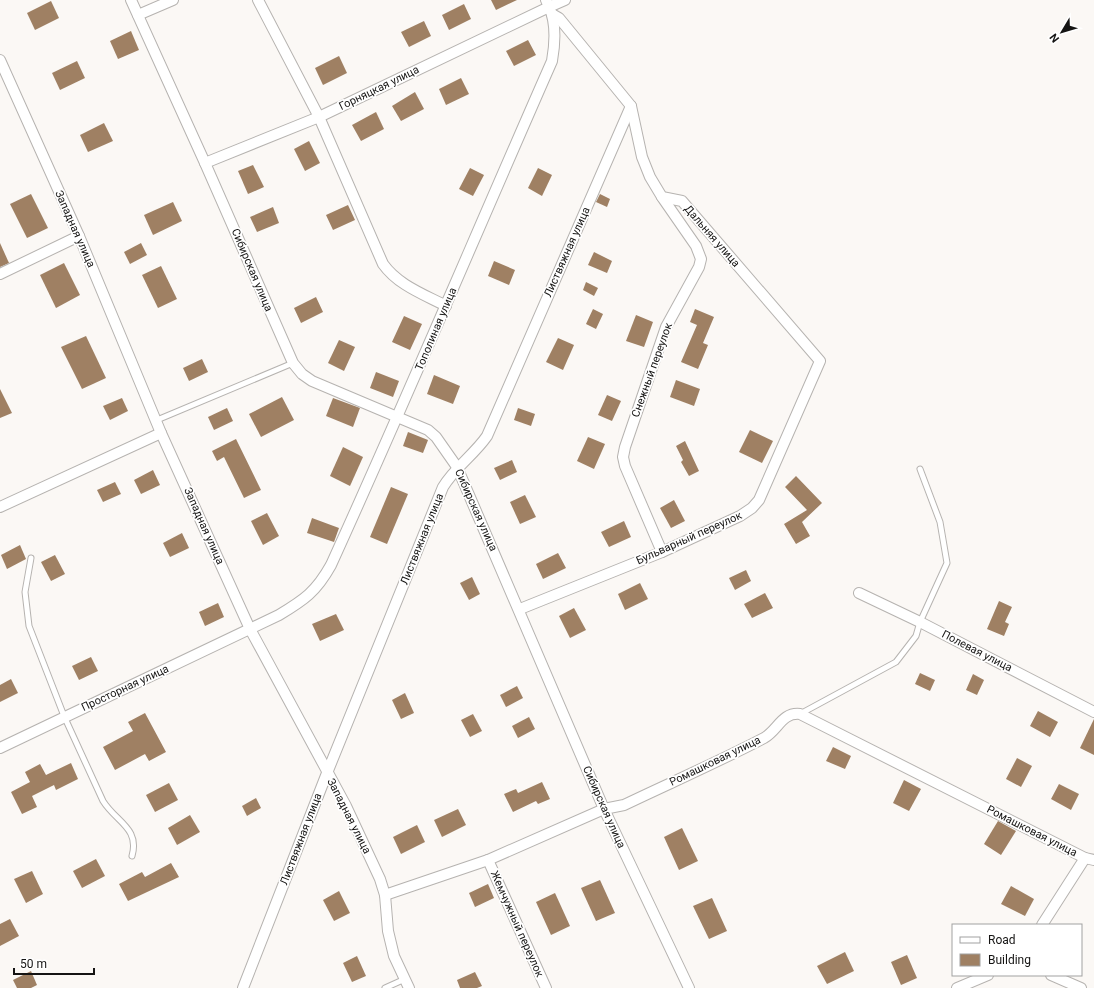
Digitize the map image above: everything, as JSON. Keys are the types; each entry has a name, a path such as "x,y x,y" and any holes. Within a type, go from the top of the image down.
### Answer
{"street":[{"name":"Сибирская улица","path":"131,0 293,363 302,374 312,381 428,430 436,437 457,467 520,609 604,809 689,988"},
{"path":"138,15 173,0"},
{"path":"258,0 319,117 383,264 390,274 400,282 446,306"},
{"path":"565,0 549,7 631,106 642,157 650,177 662,197"},
{"name":"Горняцкая улица","path":"205,163 319,117 549,7"},
{"name":"Тополиная улица","path":"250,629 307,598 321,583 334,558 398,418 552,61 554,48 549,7"},
{"name":"Западная улица","path":"0,60 79,236 162,433 250,629 346,806 380,879 385,895 388,931 394,956 407,984"},
{"name":"Листвяжная улица","path":"243,988 327,773 443,487 457,467 479,448 487,436 631,106"},
{"name":"Дальняя улица","path":"662,197 682,201 820,361"},
{"name":"Снежный переулок","path":"662,197 696,246 701,259 699,267 666,327 625,447 623,457 625,466 662,552"},
{"path":"0,274 79,236"},
{"name":"Бульварный переулок","path":"520,609 662,552 740,516 752,508 759,500 820,361"},
{"path":"0,506 162,433"},
{"name":"Полевая улица","path":"859,593 920,622 1094,712"},
{"name":"Просторная улица","path":"0,748 64,716 250,629"},
{"name":"Ромашковая улица","path":"385,895 488,860 604,809 624,805 758,740 773,730 784,717 793,713 800,714 1089,859"},
{"path":"1043,924 1089,859"},
{"name":"Жемчужный переулок","path":"488,860 546,988"},
{"path":"957,988 986,976"},
{"path":"1053,976 1080,988"}],"lane":[{"path":"157,420 293,363"},
{"path":"800,714 896,662 916,636 920,622 947,563 940,522 920,469"},
{"path":"31,558 25,592 28,626 64,716 103,801 109,812 132,834 135,845 132,856"},
{"path":"385,988 407,984"}],"building":[{"path":"491,0 517,0 496,10"},
{"path":"51,1 59,18 35,30 27,13"},
{"path":"464,4 471,19 449,30 442,15"},
{"path":"424,21 431,36 409,47 401,32"},
{"path":"131,31 139,50 118,59 110,41"},
{"path":"528,40 536,55 514,66 506,51"},
{"path":"339,56 347,73 323,85 315,68"},
{"path":"77,61 85,78 60,90 52,73"},
{"path":"461,78 469,94 446,105 439,89"},
{"path":"415,92 424,109 401,121 392,106"},
{"path":"376,112 384,129 361,141 352,125"},
{"path":"104,123 113,141 88,152 80,135"},
{"path":"309,141 320,163 305,171 294,149"},
{"path":"253,165 264,187 248,194 238,171"},
{"path":"470,168 484,175 473,196 459,189"},
{"path":"538,168 552,175 542,196 528,188"},
{"path":"31,194 48,228 27,238 10,204"},
{"path":"600,194 610,199 607,207 596,202"},
{"path":"173,202 182,221 153,235 144,215"},
{"path":"348,205 355,220 333,230 326,215"},
{"path":"273,207 279,223 257,232 250,217"},
{"path":"0,243 9,263 0,267"},
{"path":"141,243 147,255 130,264 124,252"},
{"path":"594,252 612,261 607,273 588,265"},
{"path":"494,261 515,270 509,285 488,276"},
{"path":"64,263 80,295 56,308 40,275"},
{"path":"161,266 177,299 158,308 142,275"},
{"path":"586,282 598,288 594,296 583,290"},
{"path":"316,297 323,312 301,323 294,308"},
{"path":"593,309 603,314 596,329 586,324"},
{"path":"695,309 714,317 703,343 708,345 698,369 681,362 697,325 690,322"},
{"path":"636,315 653,322 644,347 626,341"},
{"path":"404,316 422,324 410,350 392,342"},
{"path":"86,336 106,378 82,389 61,347"},
{"path":"558,338 574,345 563,370 546,362"},
{"path":"339,340 355,347 344,371 328,363"},
{"path":"202,359 208,372 189,381 183,368"},
{"path":"376,372 399,381 393,397 370,388"},
{"path":"434,375 460,386 453,404 427,394"},
{"path":"676,380 700,389 694,406 670,397"},
{"path":"0,389 12,413 0,418"},
{"path":"607,395 621,401 612,421 598,415"},
{"path":"282,397 294,420 261,437 249,414"},
{"path":"122,398 128,411 110,420 103,406"},
{"path":"333,398 360,408 353,427 326,416"},
{"path":"227,408 233,421 214,430 208,417"},
{"path":"518,408 535,414 531,426 514,420"},
{"path":"750,430 773,441 762,463 739,452"},
{"path":"408,432 428,440 423,453 403,446"},
{"path":"588,437 605,444 594,469 577,461"},
{"path":"236,439 261,490 244,498 224,457 217,461 212,451"},
{"path":"685,441 699,471 689,476 681,462 683,460 676,446"},
{"path":"343,447 363,457 350,486 330,476"},
{"path":"512,460 517,472 500,480 494,468"},
{"path":"153,470 160,485 141,494 134,480"},
{"path":"796,476 822,503 802,522 810,536 796,544 784,524 807,510 785,487"},
{"path":"115,482 121,494 103,502 97,490"},
{"path":"391,487 408,494 387,544 370,537"},
{"path":"525,495 536,517 520,524 510,502"},
{"path":"674,500 685,521 671,528 660,508"},
{"path":"267,513 279,536 263,545 251,521"},
{"path":"312,518 339,528 334,542 307,533"},
{"path":"624,521 631,537 609,547 601,532"},
{"path":"182,533 189,548 170,557 163,543"},
{"path":"20,545 26,559 7,569 1,555"},
{"path":"558,553 566,568 543,579 536,564"},
{"path":"55,555 65,574 51,581 41,562"},
{"path":"746,570 751,581 735,590 729,578"},
{"path":"472,577 480,594 469,600 460,583"},
{"path":"640,583 648,599 625,610 618,594"},
{"path":"765,593 773,608 752,618 744,604"},
{"path":"999,601 1012,607 1005,622 1009,624 1004,636 987,629"},
{"path":"218,603 224,617 205,626 199,612"},
{"path":"574,608 586,630 570,638 559,616"},
{"path":"336,614 344,630 320,641 312,624"},
{"path":"91,657 98,671 79,680 72,666"},
{"path":"920,673 935,680 930,691 915,684"},
{"path":"973,674 984,680 977,695 966,690"},
{"path":"11,679 18,693 0,702 0,685"},
{"path":"517,686 523,698 506,707 500,695"},
{"path":"405,693 414,713 401,719 392,700"},
{"path":"1038,711 1058,722 1050,737 1030,726"},
{"path":"145,713 166,752 149,761 145,754 115,770 103,747 133,731 128,722"},
{"path":"473,714 482,731 470,737 461,720"},
{"path":"529,717 535,729 518,738 512,726"},
{"path":"1094,719 1094,755 1080,748"},
{"path":"833,747 851,756 845,769 826,761"},
{"path":"1017,758 1032,766 1021,787 1006,779"},
{"path":"71,763 78,779 56,790 54,785 32,796 37,807 22,814 11,792 30,782 25,772 40,764 46,775"},
{"path":"904,780 921,789 909,811 893,803"},
{"path":"542,782 550,799 538,804 536,801 513,812 504,794 516,789 518,793"},
{"path":"169,783 178,800 155,812 146,795"},
{"path":"1059,784 1079,794 1071,810 1051,799"},
{"path":"256,798 261,808 247,816 242,806"},
{"path":"458,809 466,825 442,837 434,820"},
{"path":"190,815 200,832 177,845 168,828"},
{"path":"998,821 1016,831 1001,855 984,844"},
{"path":"417,825 425,842 401,854 393,837"},
{"path":"682,828 698,861 679,870 664,837"},
{"path":"96,859 105,876 82,888 73,871"},
{"path":"171,863 179,877 128,901 119,884 142,872 145,877"},
{"path":"32,871 43,894 26,903 14,879"},
{"path":"600,880 615,913 596,921 581,888"},
{"path":"488,884 494,898 475,907 469,893"},
{"path":"1011,886 1034,899 1025,916 1001,904"},
{"path":"339,891 350,913 334,921 323,900"},
{"path":"555,893 570,926 551,935 536,902"},
{"path":"712,898 727,931 709,939 693,906"},
{"path":"10,919 19,936 0,946 0,924"},
{"path":"845,952 854,971 827,984 817,966"},
{"path":"907,955 917,978 901,985 891,962"},
{"path":"357,956 366,976 352,982 343,963"},
{"path":"31,971 37,985 31,988 17,988 13,980"},
{"path":"475,972 482,986 477,988 460,988 457,980"}]}
